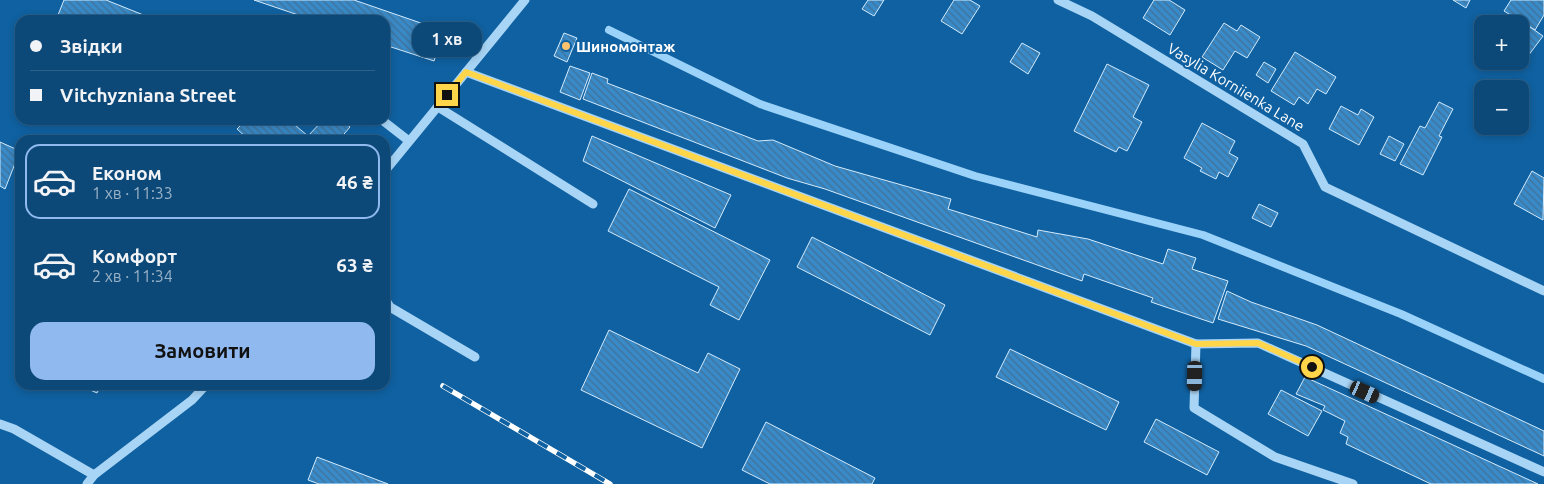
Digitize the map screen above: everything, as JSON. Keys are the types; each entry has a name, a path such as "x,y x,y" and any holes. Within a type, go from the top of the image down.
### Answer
{"street":[{"path":"390,165 525,0"},
{"name":"Vasylia Korniienka Lane","path":"1058,0 1092,16 1303,144 1325,187 1544,291"},
{"path":"466,72 1196,344 1258,343 1544,472"},
{"path":"438,107 593,204"},
{"path":"389,125 410,141"},
{"path":"390,306 475,357"},
{"path":"1196,344 1194,408 1275,457 1353,484"},
{"path":"87,484 94,475 192,400 201,390"},
{"path":"0,424 14,429 94,475"}],"building":[{"path":"64,0 106,0 144,15 58,15"},
{"path":"254,0 354,0 444,31 434,61 390,47 390,15 298,15"},
{"path":"868,0 884,0 874,16 862,9"},
{"path":"954,0 970,0 980,6 962,34 941,21"},
{"path":"1154,0 1169,0 1185,10 1170,35 1143,18"},
{"path":"1453,0 1470,0 1466,8"},
{"path":"1511,0 1544,0 1544,15 1535,30 1529,26 1529,15 1511,15 1504,11"},
{"path":"1224,23 1237,31 1241,25 1260,37 1247,58 1235,51 1223,70 1202,57"},
{"path":"1530,27 1543,36 1529,55"},
{"path":"564,33 577,38 567,62 554,56"},
{"path":"1022,43 1040,53 1028,74 1010,62"},
{"path":"1295,52 1336,77 1326,94 1317,89 1308,104 1299,97 1294,105 1271,91"},
{"path":"1264,62 1276,69 1268,83 1256,75"},
{"path":"1107,64 1149,85 1133,117 1142,122 1127,151 1119,147 1116,152 1074,131"},
{"path":"570,66 590,73 580,100 560,92"},
{"path":"592,73 608,79 607,83 758,141 773,140 835,166 951,199 948,209 1037,237 1038,230 1088,239 1163,264 1168,249 1196,258 1192,269 1228,281 1213,323 1151,302 1153,298 1084,274 1082,281 825,189 787,178 583,99"},
{"path":"1439,102 1453,109 1439,136 1442,137 1423,175 1400,164 1420,126 1425,128"},
{"path":"1341,106 1358,115 1361,109 1374,117 1359,145 1329,129"},
{"path":"1202,123 1235,141 1229,153 1238,158 1228,177 1219,172 1216,179 1200,171 1202,168 1184,158"},
{"path":"241,125 295,125 307,135 244,135 237,129"},
{"path":"318,125 348,125 350,127 343,135 309,135"},
{"path":"592,136 731,195 715,228 583,161"},
{"path":"1389,136 1404,144 1395,161 1380,154"},
{"path":"0,142 15,149 15,164 5,189 0,186"},
{"path":"1532,171 1544,178 1543,220 1514,204"},
{"path":"629,189 770,260 739,320 710,305 719,287 608,231"},
{"path":"1259,204 1278,213 1271,227 1252,218"},
{"path":"812,237 945,305 930,335 797,267"},
{"path":"1227,291 1251,302 1317,325 1544,431 1544,456 1306,346 1218,319"},
{"path":"609,330 698,373 708,353 740,369 702,448 581,390"},
{"path":"1010,349 1119,402 1106,430 996,377"},
{"path":"1305,377 1538,484 1431,484 1346,444 1348,437 1340,433 1345,421 1323,410 1325,406 1296,394"},
{"path":"1281,390 1322,411 1308,436 1268,414"},
{"path":"1156,419 1219,452 1207,475 1144,442"},
{"path":"766,422 875,478 872,484 770,484 742,470"},
{"path":"317,457 388,484 319,484 308,480"}],"waterway":[{"path":"609,30 760,104 975,176 1203,235 1401,314 1544,379"}],"railway":[{"path":"443,386 610,484"}],"place":[{"name":"Шиномонтаж","path":"566,46"}],"route":[{"path":"447,95 466,72 1196,344 1258,343 1312,367"}]}
